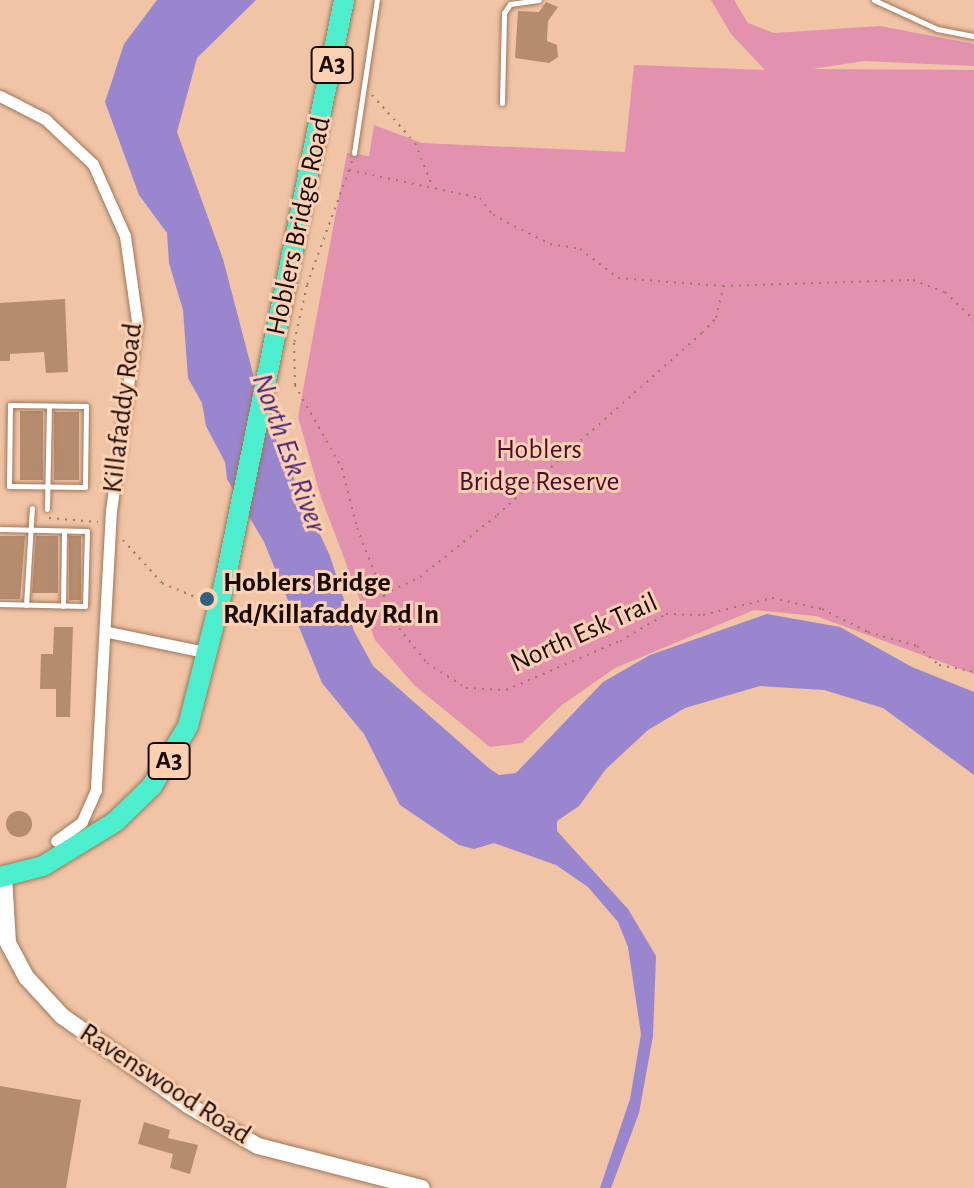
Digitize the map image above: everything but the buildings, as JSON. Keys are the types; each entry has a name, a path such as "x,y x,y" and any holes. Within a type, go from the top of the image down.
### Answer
{"highway":[{"name":"Hoblers Bridge Road","path":"2,877 43,866 90,841 152,786 179,746 209,653 229,564 344,0"}],"street":[{"name":"Killafaddy Road","path":"0,96 73,140 107,187 125,236 137,321 111,510 108,632 96,790 82,822 56,841"},
{"path":"108,632 209,653"},
{"name":"Ravenswood Road","path":"2,877 4,944 27,978 62,1016 222,1127 285,1156 422,1188"}],"lane":[{"path":"354,153 377,0"},
{"path":"502,103 504,13 510,4 539,0"},
{"path":"874,0 937,29 974,36"},
{"path":"10,405 86,406 85,487 47,486 9,486 10,405"},
{"path":"47,509 49,406"},
{"path":"26,605 32,508"},
{"path":"0,529 87,531 85,606 0,604"},
{"path":"63,606 64,530"}],"path":[{"path":"363,92 415,143 431,183"},
{"name":"North Esk Trail","path":"354,153 307,285 292,365 299,399 342,468 394,622 427,663 447,679 484,692 506,690 620,641 666,614 703,615 772,598 822,609 868,632 917,646 939,665 974,672"},
{"path":"349,170 431,183 480,198 493,215 550,244 580,249 618,278 723,286 913,280 945,292 974,320"},
{"path":"383,595 420,577 497,515 702,333 716,318 723,286"},
{"path":"122,540 162,583 203,600"}],"green space":[{"name":"Hoblers Bridge Reserve","path":"711,0 734,0 748,23 774,33 880,26 974,44 974,66 864,61 812,69 974,70 974,674 816,616 754,610 615,668 562,705 522,743 490,747 414,685 375,640 321,497 298,417 347,153 369,156 374,125 422,143 625,152 634,65 765,70 731,34"}],"shaded area":[{"path":"157,0 256,0 197,58 177,132 223,259 263,412 330,556 354,631 373,666 490,769 499,775 516,773 603,682 650,655 767,614 840,627 912,667 974,692 974,775 883,708 824,690 760,686 685,708 648,730 606,769 579,806 557,821 557,831 628,909 656,956 653,1036 639,1113 611,1188 600,1188 630,1099 641,1034 628,947 618,922 588,887 556,865 494,843 474,849 459,845 400,805 364,734 322,683 264,542 227,479 225,462 206,426 202,403 188,378 183,310 169,263 167,233 139,195 105,102 124,44"}],"place":[{"name":"Hoblers Bridge Rd/Killafaddy Rd In","path":"207,599"}],"water label":[{"name":"North Esk River","path":"289,453"}]}
